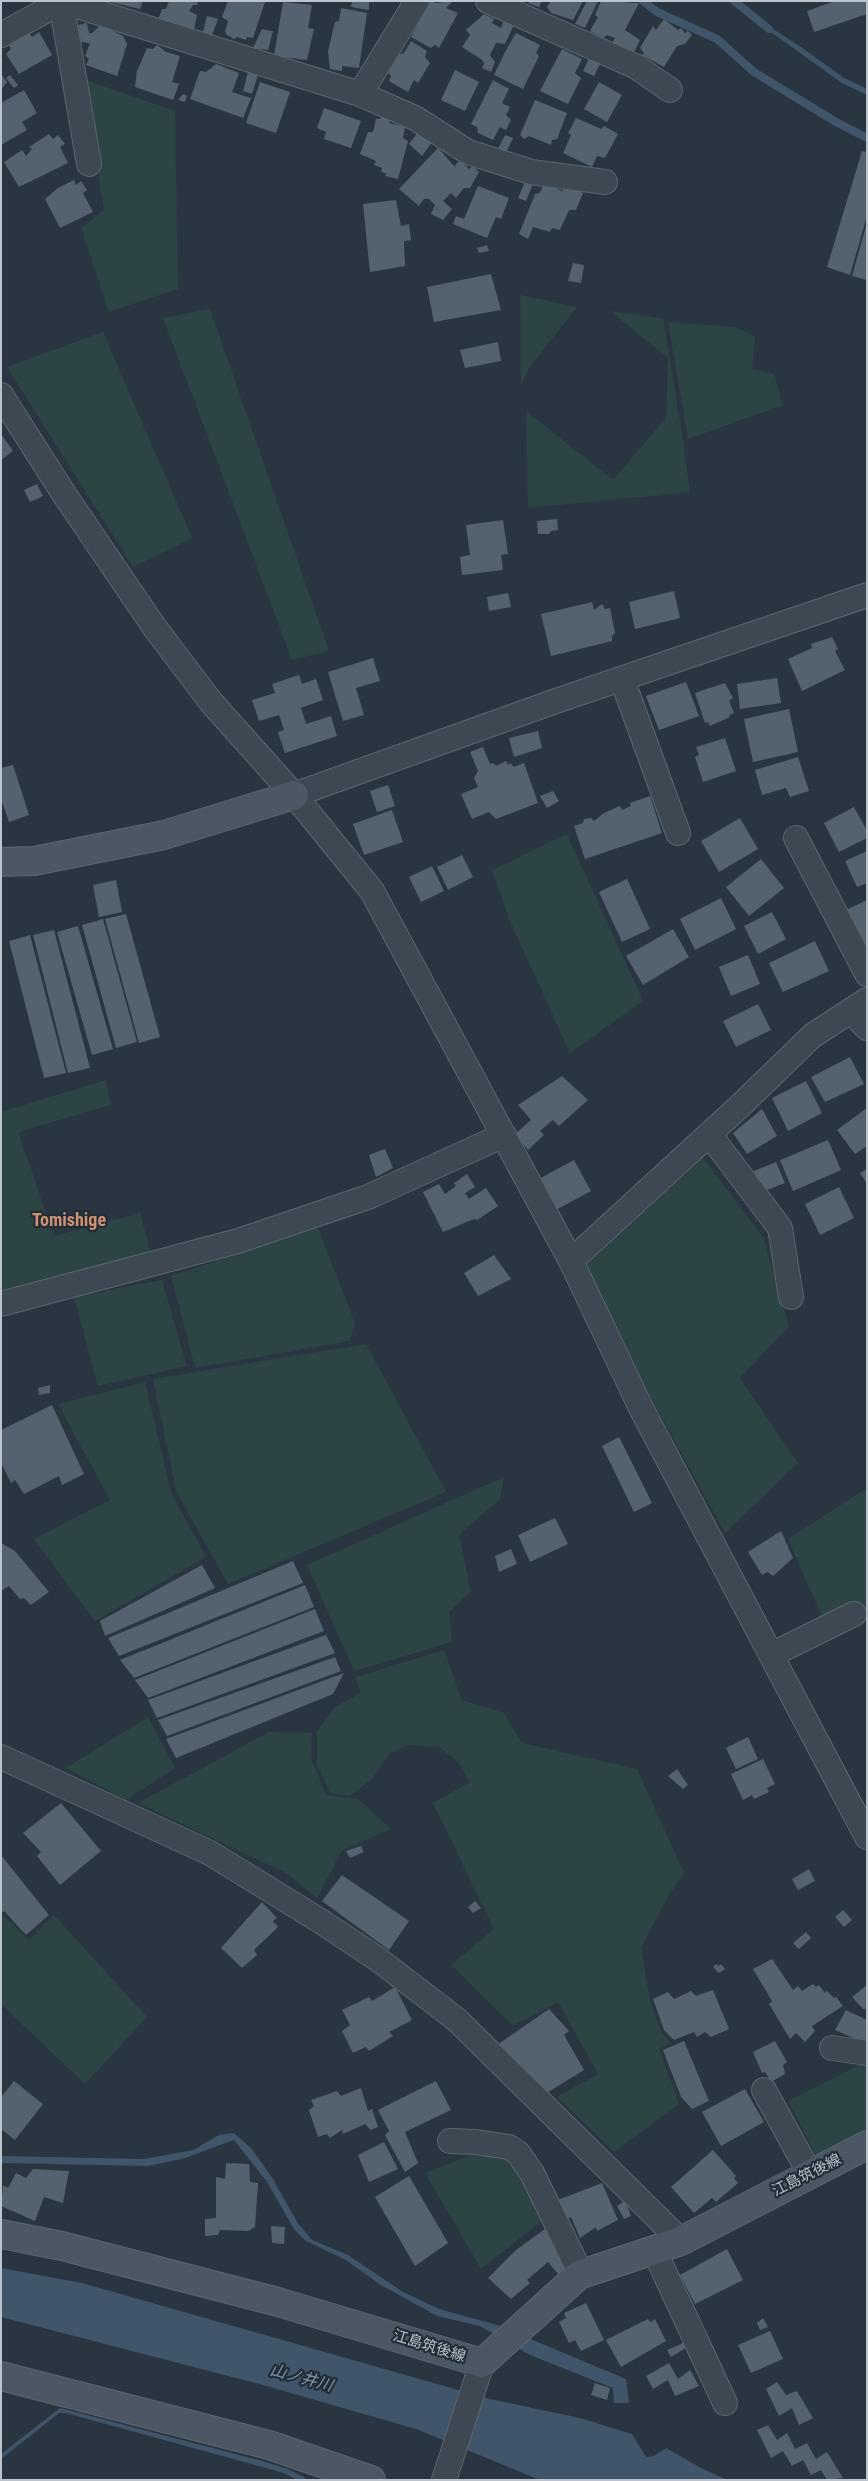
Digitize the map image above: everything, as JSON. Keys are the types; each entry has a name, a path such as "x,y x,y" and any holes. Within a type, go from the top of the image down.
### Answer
{"main road":[{"path":"1,862 34,861 164,835 294,795"},
{"name":"江島筑後線","path":"1,2234 62,2246 278,2302 478,2374 581,2274 681,2241 867,2145"},
{"path":"1,2376 269,2446 371,2480"}],"street":[{"path":"61,1 89,164"},
{"path":"1,35 61,1 360,94 415,118 468,152 531,172 605,182"},
{"path":"360,94 417,1"},
{"path":"488,1 635,66 670,90"},
{"path":"1,396 154,628 211,702 294,795 372,891 570,1261 641,1408 867,1837"},
{"path":"294,795 622,678 867,595"},
{"path":"622,678 678,833"},
{"path":"796,838 867,974"},
{"path":"570,1261 709,1134 812,1036 859,1005 867,1028"},
{"path":"709,1134 780,1228 791,1297"},
{"path":"1,1304 238,1241 368,1197 504,1135"},
{"path":"772,1654 854,1614"},
{"path":"1,1757 210,1853 322,1922 379,1960 457,2020 681,2241"},
{"path":"832,2048 867,2052"},
{"path":"764,2090 810,2174"},
{"path":"450,2141 492,2144 509,2147 518,2152 532,2172 581,2274"},
{"path":"654,2250 725,2403"},
{"path":"446,2469 478,2374"}],"green space":[{"path":"83,79 175,111 178,289 109,312 81,228 104,210"},
{"path":"520,295 577,307 529,368 521,385"},
{"path":"210,309 329,651 292,660 163,318"},
{"path":"610,311 663,318 690,492 528,508 526,411 613,480 666,418 668,358"},
{"path":"668,322 735,327 755,336 752,369 774,374 783,405 688,439"},
{"path":"103,332 192,538 133,567 7,367"},
{"path":"567,834 643,1001 570,1053 510,921 492,870"},
{"path":"106,1080 111,1105 18,1132 54,1236 140,1213 153,1260 1,1298 1,1112"},
{"path":"703,1158 763,1237 789,1326 740,1378 798,1463 725,1533 581,1270"},
{"path":"318,1228 355,1323 350,1341 195,1368 171,1276"},
{"path":"162,1280 187,1366 98,1386 74,1297"},
{"path":"366,1344 446,1492 228,1584 176,1491 153,1379"},
{"path":"145,1382 171,1492 206,1557 95,1621 34,1539 110,1500 58,1404"},
{"path":"504,1477 500,1499 459,1535 471,1591 449,1612 452,1642 354,1671 307,1565"},
{"path":"867,1488 867,1615 856,1604 824,1621 788,1539"},
{"path":"444,1650 462,1700 503,1712 522,1743 637,1769 684,1873 669,1895 641,1947 649,1995 660,2030 671,2043 659,2049 679,2104 614,2152 557,2097 598,2074 558,2002 513,2026 451,1965 494,1929 433,1803 470,1782 458,1762 439,1747 409,1745 390,1753 372,1779 350,1796 330,1793 317,1764 317,1731 334,1708 360,1693 356,1677"},
{"path":"148,1717 175,1768 126,1800 66,1768"},
{"path":"269,1732 312,1733 311,1759 326,1795 358,1799 391,1829 342,1850 317,1898 286,1873 138,1803"},
{"path":"3,1915 29,1940 54,1915 147,2017 85,2084 4,2007 1,2007 1,1917"},
{"path":"867,2062 867,2136 819,2161 788,2101"},
{"path":"476,2153 509,2157 547,2217 481,2269 425,2173"}],"water":[{"path":"762,22 844,78 867,89 867,95 842,83 771,32 757,25"},
{"path":"234,2133 252,2149 273,2179 297,2222 312,2240 348,2255 403,2292 439,2309 497,2325 626,2379 629,2403 614,2403 613,2388 530,2355 480,2326 437,2316 381,2285 344,2259 306,2241 294,2229 267,2182 234,2140 185,2158 149,2166 1,2163 1,2156 144,2159 193,2150 219,2135"},
{"name":"山ノ井川","path":"1,2268 82,2283 490,2399 580,2418 632,2434 646,2457 654,2456 666,2448 703,2469 728,2480 540,2480 416,2429 263,2385 1,2317"},
{"path":"60,2408 262,2461 288,2469 309,2480 297,2480 284,2473 66,2413 59,2413 1,2459 1,2454"}],"building":[{"path":"106,1 143,1 140,9"},
{"path":"169,1 198,1 197,5 193,5 189,11 197,15 194,30 158,20 162,9 166,9"},
{"path":"228,1 265,2 253,38 247,37 246,40 237,37 234,39 227,35 225,31 228,21 222,17"},
{"path":"352,1 369,1 369,10 351,7"},
{"path":"430,1 436,3 453,1 446,8 458,13 439,48 435,45 431,48 411,37"},
{"path":"529,1 542,1 539,7 528,3"},
{"path":"551,1 583,1 573,20 551,13 547,7"},
{"path":"587,1 598,1 585,28 575,24"},
{"path":"601,1 639,3 625,30 640,40 633,54 612,43 615,38 607,35 603,38 590,31 598,17 595,15"},
{"path":"835,1 867,1 867,14 814,32 807,11"},
{"path":"283,2 312,5 308,28 314,29 307,60 274,56"},
{"path":"341,8 367,13 359,68 342,66 342,71 330,69 328,51 335,22 339,21"},
{"path":"484,14 494,19 492,23 501,28 504,20 514,25 505,44 496,43 490,55 495,62 491,72 482,68 484,63 482,60 462,47 470,35 466,30"},
{"path":"207,16 218,19 212,35 203,32"},
{"path":"664,19 678,30 681,28 685,33 688,31 692,35 685,44 677,46 664,67 642,55 644,53 640,48 653,26 656,30"},
{"path":"87,23 89,33 92,33 101,25 123,36 127,44 117,76 86,65 89,59 85,56 90,43 81,42 78,25"},
{"path":"262,29 273,31 268,50 253,48"},
{"path":"39,32 52,55 19,74 6,54 11,49 9,46 29,33 32,37"},
{"path":"516,33 540,45 536,53 539,56 523,89 494,75"},
{"path":"411,41 427,51 425,57 430,63 418,83 414,80 408,92 389,81 391,76 388,73 399,54 404,53"},
{"path":"157,45 166,52 180,56 172,82 179,84 173,100 135,87 137,71 147,48 153,49"},
{"path":"562,49 582,59 575,73 581,78 568,104 540,91"},
{"path":"590,56 601,62 594,76 583,71"},
{"path":"216,64 239,73 232,92 251,98 243,118 190,99 200,71 206,72"},
{"path":"455,70 479,82 465,111 441,100"},
{"path":"248,72 258,75 252,94 243,91"},
{"path":"1,74 7,82 1,90"},
{"path":"10,75 18,85 14,88 6,78"},
{"path":"493,80 509,89 502,103 510,107 506,115 511,120 506,130 500,127 493,140 478,133 477,127 471,124"},
{"path":"260,82 290,92 276,133 246,123"},
{"path":"599,82 622,95 607,122 584,109"},
{"path":"24,90 37,113 22,122 27,130 1,145 1,103"},
{"path":"183,94 187,96 185,102 178,100"},
{"path":"535,100 567,113 557,139 552,140 551,145 529,136 524,139 520,135"},
{"path":"324,108 361,121 351,148 324,139 326,132 317,128"},
{"path":"383,116 393,118 389,123 405,127 403,138 408,141 398,179 385,176 386,173 381,172 382,168 374,165 376,161 360,154 368,132 373,132 376,119 380,119"},
{"path":"576,118 601,129 604,126 618,134 605,158 597,156 592,167 563,153 571,135 568,133"},
{"path":"419,131 432,142 422,156 409,144"},
{"path":"49,134 53,139 58,135 65,144 60,147 68,163 19,187 4,162 22,150 26,156 32,149 29,147"},
{"path":"505,135 513,138 506,153 498,149"},
{"path":"438,148 456,168 455,165 461,160 469,169 473,166 479,172 470,188 464,188 456,198 451,193 443,201 452,209 443,220 431,214 435,205 429,199 424,199 419,206 399,189"},
{"path":"862,151 867,152 867,216 850,275 827,267"},
{"path":"74,180 76,185 81,181 87,190 83,193 93,212 60,228 45,199 58,188"},
{"path":"525,182 533,184 526,201 518,198"},
{"path":"544,184 562,191 567,186 583,193 576,210 569,210 560,230 552,228 550,232 533,227 528,239 519,234 535,194 540,193"},
{"path":"478,186 509,198 501,219 496,217 487,238 453,224 456,216 464,219"},
{"path":"396,200 401,226 409,224 411,240 404,241 405,266 370,272 363,204"},
{"path":"867,227 867,280 852,276"},
{"path":"487,245 489,251 479,253 477,248"},
{"path":"573,263 584,265 581,283 568,281"},
{"path":"491,274 501,310 434,322 427,287"},
{"path":"498,342 501,361 465,368 460,350"},
{"path":"1,434 13,451 1,460"},
{"path":"37,484 43,496 30,502 24,490"},
{"path":"557,519 558,530 551,531 549,534 538,534 537,521"},
{"path":"503,520 508,554 501,555 503,570 462,575 460,557 470,555 466,525"},
{"path":"674,591 680,618 635,629 629,602"},
{"path":"508,593 511,607 489,611 487,597"},
{"path":"592,602 594,610 602,604 605,609 610,608 615,633 612,636 612,641 551,656 541,614"},
{"path":"832,637 838,649 835,651 845,670 802,691 788,659 812,648 811,644"},
{"path":"373,658 380,681 356,688 364,715 343,721 328,672"},
{"path":"299,675 302,684 316,679 323,700 301,708 306,724 331,716 337,736 285,753 278,732 284,730 279,715 259,721 252,700 275,693 272,684"},
{"path":"777,678 781,703 740,709 737,684"},
{"path":"686,682 699,716 659,730 646,696"},
{"path":"725,683 733,698 729,701 734,713 729,715 730,717 710,726 708,722 705,723 695,693"},
{"path":"789,709 798,752 753,762 744,719"},
{"path":"538,731 542,748 514,757 509,738"},
{"path":"725,738 736,771 703,782 695,757 699,755 696,747"},
{"path":"483,747 490,764 493,763 496,766 506,761 508,765 510,763 514,767 524,763 538,803 496,819 489,812 472,819 461,794 478,787 474,778 478,771 470,752"},
{"path":"798,757 809,791 790,797 786,788 762,795 755,770"},
{"path":"13,765 29,815 9,822 1,799 1,768"},
{"path":"388,785 395,806 377,812 370,791"},
{"path":"553,791 559,801 547,808 540,796"},
{"path":"650,796 662,833 585,859 574,826 583,823 584,819 591,818 594,821 604,813 620,806 622,810 631,806 630,803"},
{"path":"854,807 867,831 867,838 839,852 824,823"},
{"path":"392,810 403,842 364,855 353,824"},
{"path":"740,818 758,849 719,872 701,841"},
{"path":"867,851 867,883 857,887 845,861"},
{"path":"462,855 473,877 448,890 437,867"},
{"path":"761,859 784,888 749,916 726,887"},
{"path":"432,866 444,891 421,902 409,877"},
{"path":"627,879 650,929 622,942 599,892"},
{"path":"116,880 122,912 99,917 93,885"},
{"path":"721,898 736,929 695,950 680,919"},
{"path":"867,900 867,951 844,911"},
{"path":"772,912 786,939 758,954 744,926"},
{"path":"126,914 160,1037 139,1043 105,919"},
{"path":"103,919 137,1042 116,1048 82,925"},
{"path":"78,926 113,1049 92,1055 57,932"},
{"path":"673,929 689,957 643,985 626,956"},
{"path":"54,930 90,1068 68,1073 33,935"},
{"path":"30,935 66,1073 44,1078 9,941"},
{"path":"815,941 829,971 783,992 769,963"},
{"path":"748,955 760,984 731,996 719,967"},
{"path":"758,1004 771,1030 736,1047 723,1021"},
{"path":"850,1057 864,1084 825,1102 811,1077"},
{"path":"562,1076 588,1100 559,1126 553,1120 540,1131 544,1135 528,1150 515,1134 531,1120 518,1105"},
{"path":"806,1081 822,1113 788,1131 772,1098"},
{"path":"867,1108 867,1146 855,1154 837,1130"},
{"path":"762,1109 777,1136 747,1154 733,1133"},
{"path":"828,1140 841,1170 793,1191 780,1160"},
{"path":"385,1149 393,1168 376,1177 369,1155"},
{"path":"574,1160 591,1191 554,1211 537,1180"},
{"path":"776,1162 785,1183 762,1192 754,1171"},
{"path":"867,1169 867,1184 860,1173"},
{"path":"467,1174 475,1187 465,1193 469,1199 486,1188 498,1206 477,1220 474,1219 443,1232 423,1192 439,1184 445,1194 456,1186 454,1183"},
{"path":"839,1187 854,1218 820,1235 805,1204"},
{"path":"494,1255 511,1279 478,1296 464,1273"},
{"path":"50,1385 50,1393 39,1395 38,1388"},
{"path":"52,1405 84,1474 62,1485 59,1476 24,1494 15,1480 11,1483 1,1463 1,1430"},
{"path":"619,1437 652,1503 634,1512 602,1446"},
{"path":"555,1518 568,1544 530,1562 518,1535"},
{"path":"781,1531 793,1558 773,1576 767,1572 762,1575 748,1552"},
{"path":"1,1543 15,1551 49,1592 31,1605 24,1598 20,1599 9,1586 1,1591"},
{"path":"511,1549 517,1564 499,1572 495,1556"},
{"path":"293,1561 303,1583 119,1656 108,1638"},
{"path":"202,1565 215,1588 105,1636 100,1621"},
{"path":"305,1585 314,1607 134,1678 120,1660"},
{"path":"315,1609 324,1631 148,1698 135,1680"},
{"path":"326,1635 335,1653 157,1718 148,1700"},
{"path":"335,1657 341,1671 167,1736 158,1720"},
{"path":"344,1673 333,1694 176,1758 166,1739"},
{"path":"748,1737 758,1759 736,1769 726,1748"},
{"path":"763,1759 775,1784 767,1788 769,1792 754,1799 752,1795 743,1800 731,1774"},
{"path":"677,1769 688,1785 683,1789 668,1776"},
{"path":"61,1803 101,1851 60,1885 37,1856 41,1852 23,1833"},
{"path":"361,1846 364,1852 350,1858 346,1851"},
{"path":"1,1855 49,1915 26,1935 4,1911 1,1913"},
{"path":"809,1869 815,1881 798,1890 792,1879"},
{"path":"342,1875 409,1921 389,1950 322,1901"},
{"path":"475,1901 481,1908 473,1913 468,1907"},
{"path":"262,1902 277,1918 273,1921 278,1927 254,1950 257,1955 242,1968 221,1948"},
{"path":"843,1910 852,1920 844,1927 835,1917"},
{"path":"806,1932 811,1938 799,1949 793,1943"},
{"path":"772,1959 793,1990 798,1986 802,1991 813,1984 816,1987 819,1985 825,1993 827,1991 834,1998 836,1997 843,2006 812,2026 815,2031 805,2042 796,2033 790,2039 769,2004 772,2001 753,1969"},
{"path":"716,1964 718,1966 721,1964 725,1969 719,1973 713,1967"},
{"path":"867,1985 867,2007 864,2010 852,1997"},
{"path":"395,1987 412,2020 389,2032 393,2036 369,2051 366,2047 353,2053 342,2031 350,2025 342,2010 369,1997 372,2001"},
{"path":"713,1990 729,2029 711,2037 705,2032 697,2037 694,2032 674,2040 664,2030 653,1999 668,1992 674,1999 691,1991 696,1996"},
{"path":"549,2009 569,2031 564,2035 584,2070 545,2094 497,2045"},
{"path":"846,2010 867,2020 867,2044 835,2030"},
{"path":"684,2041 709,2101 692,2109 681,2097 663,2050"},
{"path":"775,2041 787,2062 783,2065 785,2074 771,2082 765,2072 762,2073 753,2052"},
{"path":"14,2081 43,2104 15,2140 1,2129 1,2097"},
{"path":"436,2081 451,2110 405,2132 418,2163 405,2172 385,2135 389,2131 378,2110"},
{"path":"361,2088 368,2111 372,2109 378,2127 371,2130 365,2124 343,2134 342,2130 330,2138 327,2134 318,2137 309,2110 314,2106 311,2100 337,2091 341,2096"},
{"path":"745,2089 764,2122 721,2146 702,2112"},
{"path":"384,2142 398,2169 369,2182 358,2155"},
{"path":"713,2150 736,2176 734,2178 738,2183 716,2202 712,2198 694,2213 671,2187"},
{"path":"226,2163 249,2164 250,2182 258,2183 255,2227 248,2231 220,2230 218,2235 205,2236 205,2219 216,2218 216,2177 225,2179"},
{"path":"33,2169 69,2171 63,2203 44,2197 35,2221 1,2206 3,2185 8,2188 16,2173 26,2178"},
{"path":"409,2176 448,2243 415,2266 375,2197"},
{"path":"602,2183 618,2220 597,2231 596,2227 580,2238 571,2217 566,2220 558,2200"},
{"path":"625,2201 631,2216 624,2219 617,2206"},
{"path":"271,2226 285,2227 284,2244 272,2243"},
{"path":"545,2229 563,2250 557,2255 568,2267 559,2275 548,2262 527,2280 530,2283 511,2299 488,2278 516,2250"},
{"path":"727,2249 743,2280 695,2304 680,2275"},
{"path":"586,2303 604,2340 581,2351 575,2340 569,2343 559,2322 566,2318 564,2313"},
{"path":"763,2318 768,2327 760,2330 757,2323"},
{"path":"648,2319 651,2322 655,2319 666,2341 621,2367 606,2340"},
{"path":"770,2331 783,2359 751,2373 738,2345"},
{"path":"683,2343 686,2348 671,2357 667,2350"},
{"path":"669,2363 678,2379 690,2370 699,2386 675,2396 668,2380 653,2389 646,2376"},
{"path":"777,2382 786,2395 797,2391 813,2418 799,2425 792,2408 779,2416 766,2389"},
{"path":"595,2383 610,2388 607,2400 591,2395"},
{"path":"768,2425 777,2440 787,2433 795,2449 807,2443 816,2459 827,2452 843,2478 827,2480 821,2470 811,2475 803,2460 792,2466 783,2451 771,2458 757,2430"}],"waterway":[{"path":"643,1 657,12 717,39 754,72 836,122 867,138"},
{"path":"734,1 769,29"}],"district":[{"name":"Tomishige","path":"69,1221"}]}
